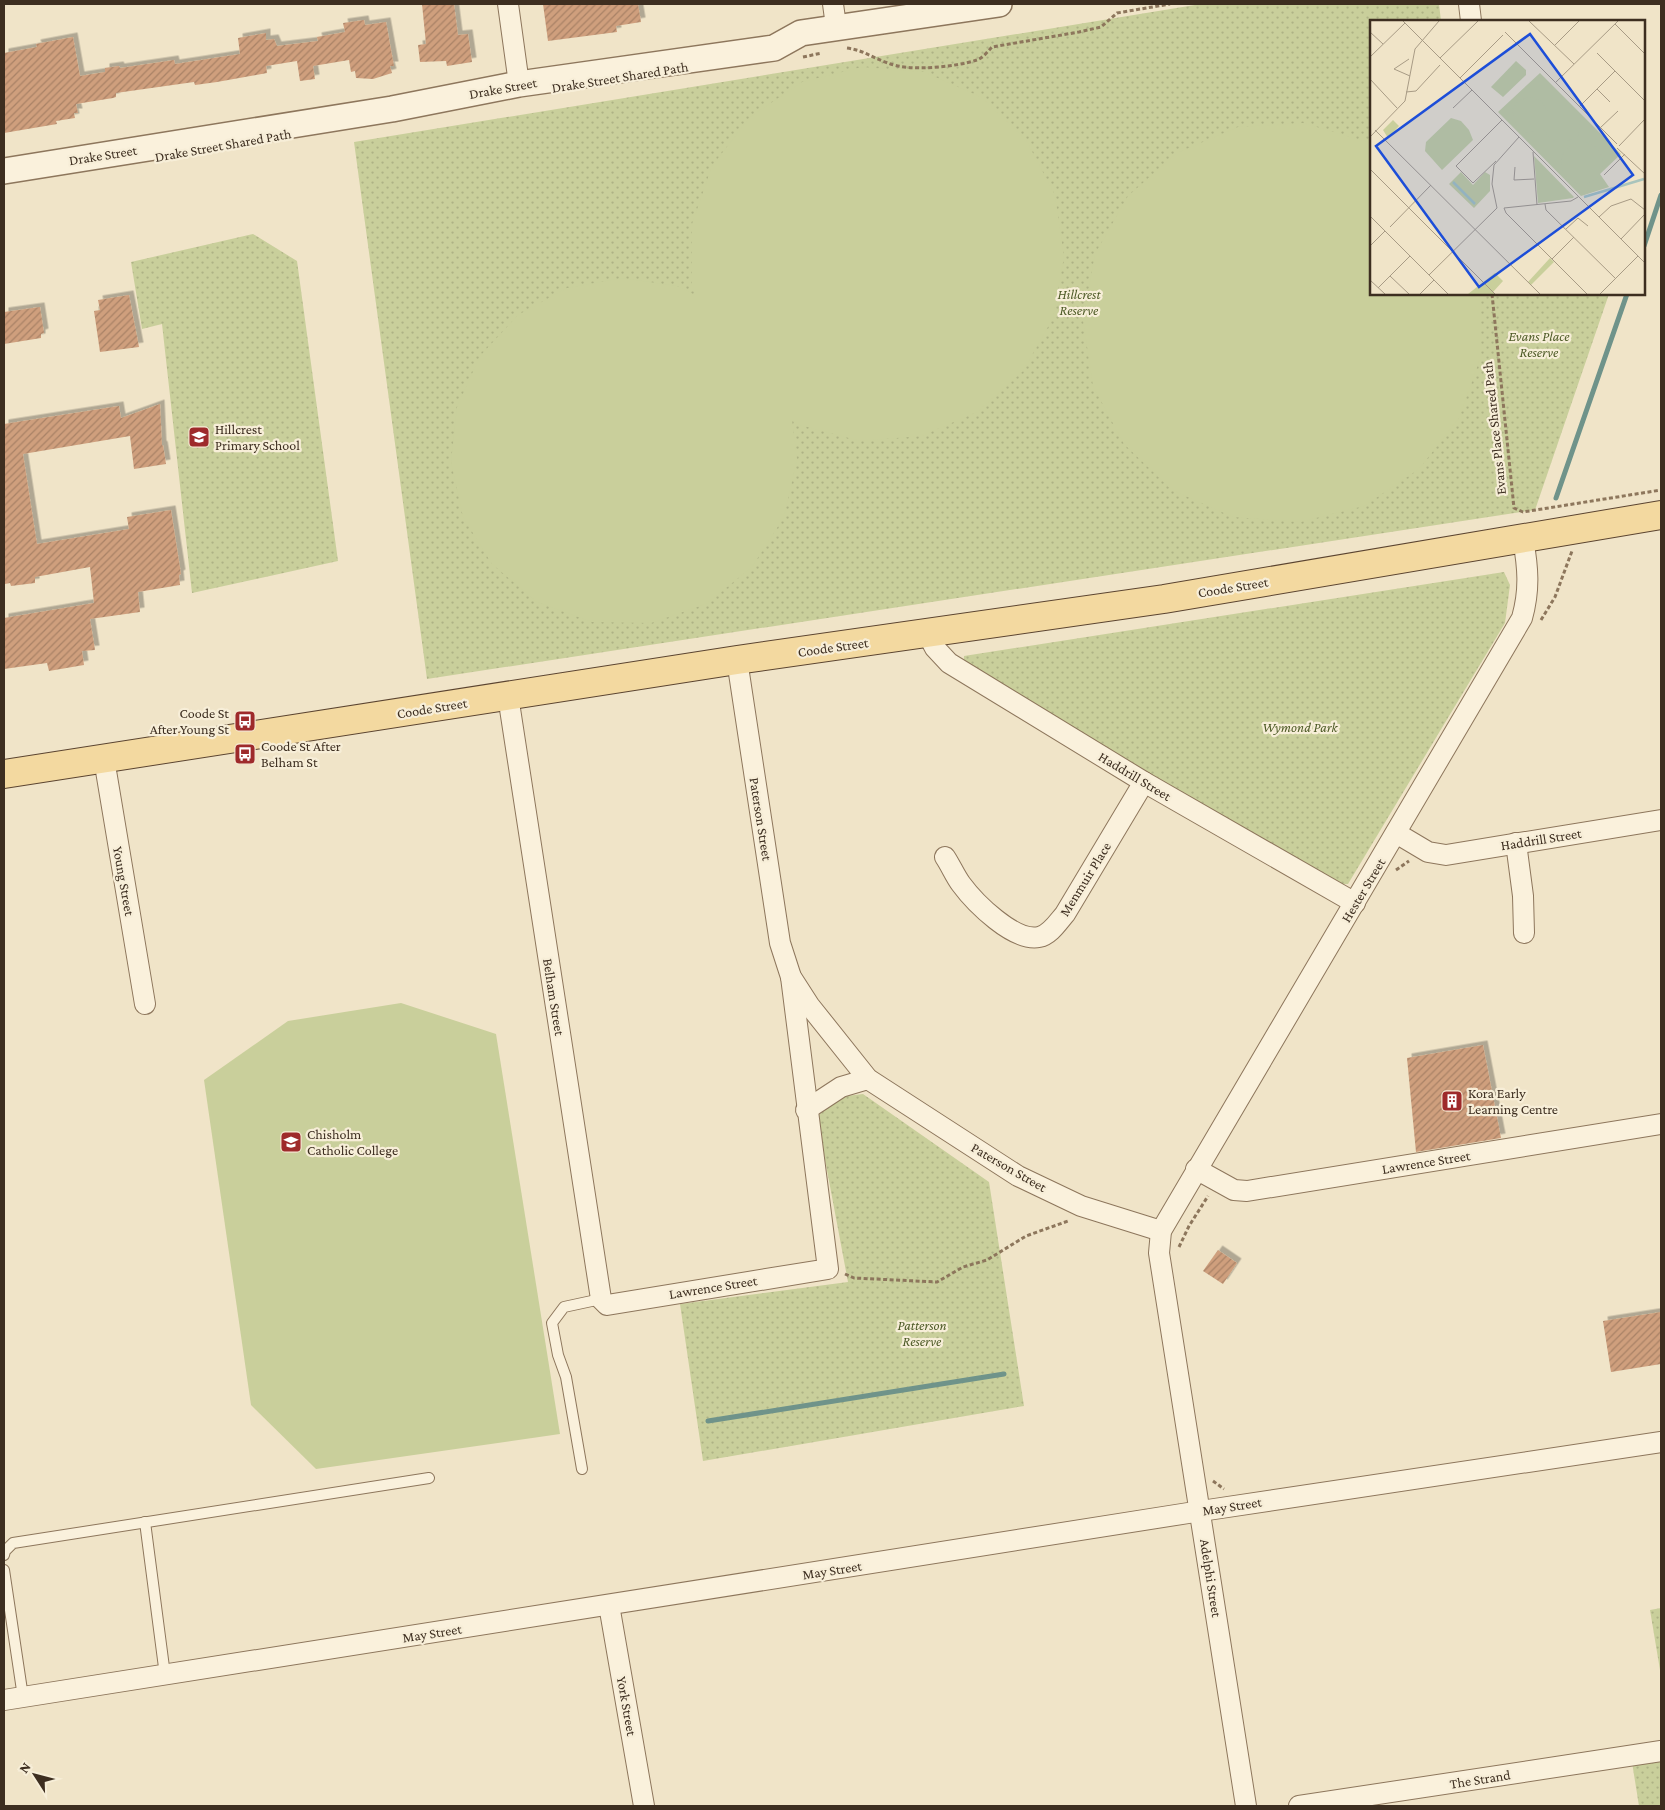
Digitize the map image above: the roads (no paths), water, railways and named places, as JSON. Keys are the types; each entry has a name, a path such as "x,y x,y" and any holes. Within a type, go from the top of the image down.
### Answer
{"main road":[{"name":"Coode Street","path":"4,774 737,660 1164,599 1661,515"}],"street":[{"path":"508,4 519,84"},
{"name":"Drake Street","path":"4,171 383,110 519,84 774,48 800,33 999,4"},
{"path":"1469,4 1472,20"},
{"name":"Hester Street","path":"1161,1230 1522,618 1528,597 1528,570 1523,539"},
{"name":"Haddrill Street","path":"927,633 935,648 949,663 1144,782 1355,903"},
{"name":"Paterson Street","path":"737,660 780,943 791,977 806,1110 828,1269"},
{"name":"Belham Street","path":"508,696 601,1299"},
{"name":"Young Street","path":"104,759 145,1004"},
{"name":"Menmuir Place","path":"946,857 961,884 992,918 1023,935 1039,937 1050,932 1065,914 1144,782"},
{"name":"Haddrill Street","path":"1396,833 1428,852 1436,854 1661,820"},
{"path":"1516,843 1523,896 1524,933"},
{"name":"Paterson Street","path":"791,977 809,1005 868,1079 1018,1176 1081,1206 1161,1230"},
{"path":"806,1110 841,1087 868,1079"},
{"name":"Lawrence Street","path":"1196,1169 1234,1190 1247,1191 1661,1124"},
{"name":"Adelphi Street","path":"1161,1230 1159,1253 1246,1806"},
{"name":"Lawrence Street","path":"601,1299 607,1304 828,1269"},
{"name":"May Street","path":"13,1699 1201,1511 1661,1442"},
{"name":"York Street","path":"609,1605 644,1806"},
{"name":"The Strand","path":"1299,1806 1661,1751"}],"lane":[{"path":"582,1469 566,1377 558,1355 552,1323 564,1307 601,1299"},
{"path":"4,1555 5,1551 13,1543 429,1478"},
{"path":"145,1522 165,1675"},
{"path":"4,1570 13,1699"}],"waterway":[{"path":"1645,243 1661,195"},
{"path":"1556,498 1627,295"},
{"path":"708,1421 1004,1374"}],"place":[{"name":"Hillcrest Primary School","path":"199,437"},
{"name":"Coode St After Young St","path":"245,721"},
{"name":"Coode St After Belham St","path":"245,754"},
{"name":"Kora Early Learning Centre","path":"1452,1101"},
{"name":"Chisholm Catholic College","path":"291,1142"}],"park label":[{"name":"Hillcrest Reserve","path":"1079,302"},
{"name":"Evans Place Reserve","path":"1539,344"},
{"name":"Wymond Park","path":"1300,727"},
{"name":"Patterson Reserve","path":"922,1334"}]}
